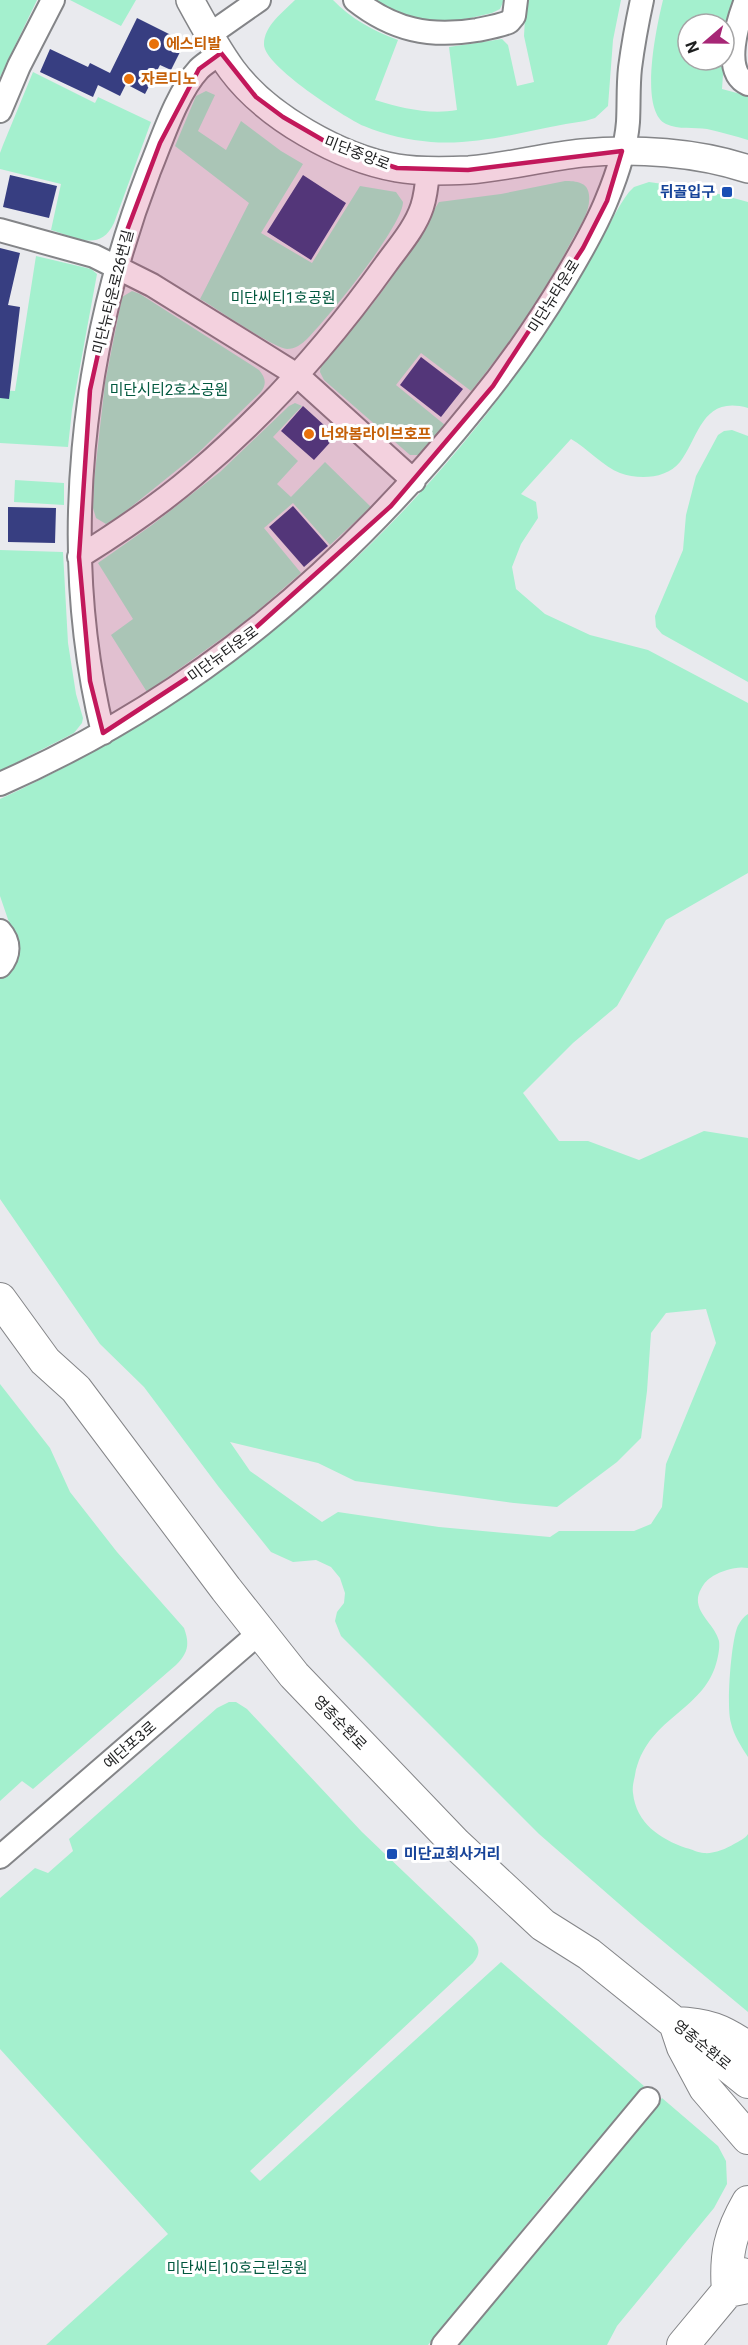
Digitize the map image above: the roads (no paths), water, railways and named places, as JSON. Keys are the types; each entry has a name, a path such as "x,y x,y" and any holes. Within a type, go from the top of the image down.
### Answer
{"main road":[{"name":"영종순환로","path":"0,1299 45,1361 76,1389 259,1633 300,1682 456,1844 543,1925 589,1954 748,2082"},
{"path":"748,2048 715,2028 675,2023 683,2047 705,2088 748,2138"},
{"path":"738,2289 726,2266 728,2247 735,2226 748,2202"},
{"path":"682,2345 738,2289 748,2266"}],"street":[{"path":"0,111 19,66 53,0"},
{"name":"미단중앙로","path":"190,0 233,71 256,97 316,138 369,161 397,168 428,171 468,170 582,153 622,151 683,155 748,169"},
{"name":"미단뉴타운로26번길","path":"103,734 90,681 80,557 81,492 90,390 109,297 123,241 184,92 215,44 259,0"},
{"path":"355,0 368,10 402,27 441,34 508,22 514,16 516,0"},
{"path":"622,151 627,125 630,72 642,0"},
{"path":"746,0 736,36 733,63 737,76 748,84"},
{"name":"미단뉴타운로","path":"0,784 103,734 179,686 271,619 362,536 414,481 493,386 531,334 584,248 607,201 622,151"},
{"path":"80,557 193,477 297,375 347,316 413,226 422,208 428,171"},
{"path":"0,230 94,256 153,285 297,375 414,481"},
{"path":"0,930 8,952 0,966"},
{"name":"예단포3로","path":"0,1857 259,1633"},
{"path":"443,2345 648,2098"}],"place":[{"name":"에스티발","path":"154,44"},
{"name":"자르디노","path":"129,79"},
{"name":"뒤골입구","path":"727,192"},
{"name":"너와봄라이브호프","path":"309,434"},
{"name":"미단교회사거리","path":"392,1854"}],"park label":[{"name":"미단씨티1호공원","path":"283,298"},
{"name":"미단시티2호소공원","path":"169,390"},
{"name":"미단씨티10호근린공원","path":"237,2268"}]}
